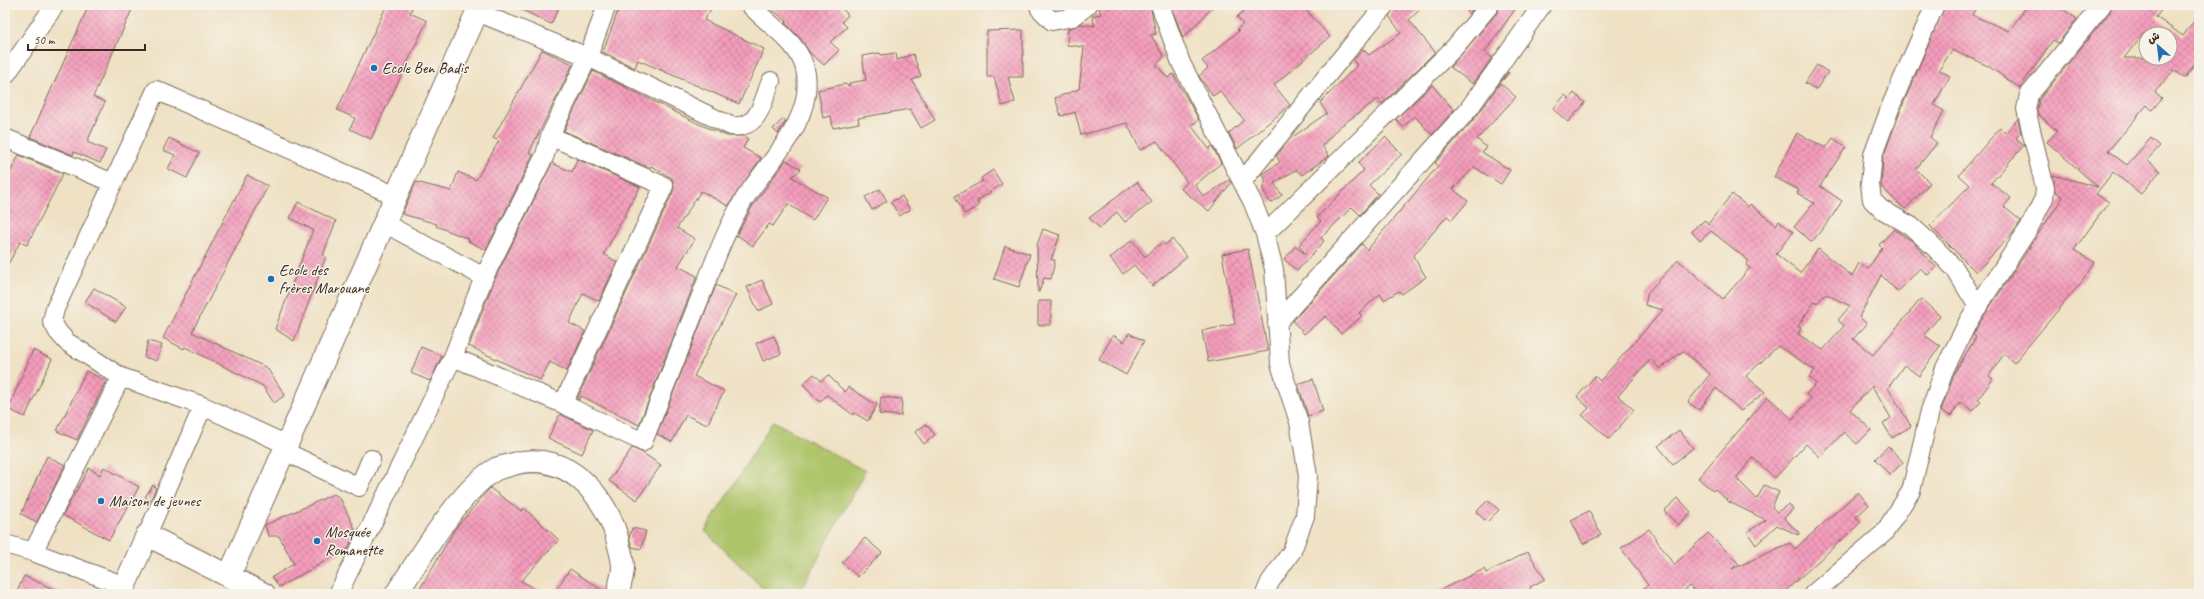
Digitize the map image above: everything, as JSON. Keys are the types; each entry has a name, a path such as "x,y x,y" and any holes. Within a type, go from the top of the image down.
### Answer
{"street":[{"path":"5,76 55,5"},
{"path":"338,594 453,357 484,277 545,155 550,136 588,57 607,5"},
{"path":"453,357 563,404 643,442 722,244 743,201 787,140 802,112 807,93 806,73 802,59 795,48 750,5"},
{"path":"1039,5 1040,9 1052,21 1073,17 1088,5"},
{"path":"1160,5 1181,63 1242,182 1265,234 1274,269 1280,364 1299,422 1308,476 1305,516 1292,550 1270,582 1265,594"},
{"path":"1357,38 1370,5"},
{"path":"1242,182 1357,38 1386,5"},
{"path":"1265,234 1454,48 1490,5"},
{"path":"1277,323 1468,110 1542,5"},
{"path":"1935,5 1892,103 1873,155 1870,184 1872,200 1881,209 1911,226 1933,246 1955,269 1978,307"},
{"path":"1814,594 1884,533 1911,491 1930,412 1945,368 1969,320 2029,228 2044,198 2045,188 2026,109 2026,102 2029,95 2102,5"},
{"path":"229,576 479,8 588,57 731,126 742,127 755,120 771,81"},
{"path":"371,459 359,487 203,406 121,377 67,342 58,332 52,321 55,309 156,90 396,196"},
{"path":"550,136 664,186 563,404"},
{"path":"5,138 113,183"},
{"path":"384,224 484,277"},
{"path":"33,552 121,377"},
{"path":"5,544 33,552 123,590 203,406"},
{"path":"396,594 451,514 477,483 496,469 526,461 553,463 578,477 601,500 616,532 623,567 618,594"},
{"path":"147,535 264,594"}],"green space":[{"path":"773,421 865,471 799,594 769,594 705,531"}],"building":[{"path":"89,5 134,5 93,97 105,102 87,142 106,150 100,163 74,152 73,155 30,137"},
{"path":"387,5 405,5 412,8 410,13 427,21 371,139 350,129 355,118 337,110"},
{"path":"512,5 560,5 551,24"},
{"path":"620,5 714,5 704,20 764,49 739,104 638,60 635,68 603,52"},
{"path":"765,5 839,5 848,15 842,22 847,27 830,42 839,50 824,65 810,53 800,38 785,23 787,21"},
{"path":"1098,5 1150,5 1156,34 1151,35 1164,57 1156,65 1168,78 1173,74 1198,118 1198,121 1191,125 1209,149 1212,146 1221,163 1195,185 1204,197 1229,180 1231,183 1209,211 1181,189 1187,182 1157,141 1140,150 1127,123 1081,135 1075,112 1061,116 1055,98 1079,89 1084,47 1067,45 1068,29 1080,24 1095,26 1092,16 1101,14"},
{"path":"1171,5 1215,5 1183,38"},
{"path":"1251,5 1302,5 1330,37 1274,85 1290,105 1237,149 1229,133 1244,120 1220,91 1213,96 1199,76 1208,68 1202,61 1239,31 1237,29 1243,24 1237,17"},
{"path":"1395,5 1425,5 1409,20 1435,52 1382,104 1378,99 1339,127 1322,146 1329,156 1302,175 1296,170 1274,183 1282,195 1271,203 1263,190 1263,185 1266,182 1262,174 1280,162 1276,156 1291,138 1327,113 1320,103 1357,65 1353,61 1363,49 1369,55 1401,33 1389,16"},
{"path":"1464,5 1476,5 1469,14"},
{"path":"1500,5 1518,5 1485,52 1492,58 1473,84 1450,67 1498,12"},
{"path":"1945,5 1978,5 1972,15 2009,31 2028,5 2057,5 2077,19 2058,43 2053,40 2020,88 1988,66 1952,50 1939,70 1950,76 1934,105 1944,111 1930,137 1937,143 1916,169 1930,183 1905,209 1881,187 1883,157 1902,107"},
{"path":"2112,5 2165,5 2156,17 2169,26 2138,26 2138,40 2124,58 2138,58 2138,66 2178,66 2178,32 2183,36 2199,14 2199,58 2185,78 2174,70 2155,92 2162,98 2152,110 2147,105 2108,151 2127,165 2151,138 2160,146 2147,160 2160,171 2141,194 2113,172 2096,194 2109,202 2074,250 2094,262 2084,279 2014,363 2004,354 1989,376 1993,379 1978,399 1981,401 1973,411 1960,402 1951,416 1941,411 1955,372 1976,337 1973,335 1978,325 2063,197 2055,191 2053,175 2098,187 2047,142 2057,131 2038,114 2037,109 2039,100 2110,12"},
{"path":"1023,30 1023,77 1008,77 1015,102 1002,106 994,77 987,77 987,31"},
{"path":"542,50 573,64 529,153 533,155 486,250 468,241 469,239 436,226 437,224 402,214 416,182 451,191 458,172 476,180 499,141 493,138"},
{"path":"880,53 881,55 896,53 897,60 913,54 921,76 912,80 935,120 921,128 910,109 858,118 859,123 833,128 831,116 823,118 818,90 845,84 849,86 850,83 866,80 862,56"},
{"path":"1817,65 1828,72 1816,90 1805,83"},
{"path":"593,71 699,124 727,136 743,136 748,139 743,148 761,158 728,206 701,191 677,228 695,239 678,266 697,276 639,425 581,396 579,400 577,399 674,190 674,185 672,178 651,166 650,168 564,131"},
{"path":"1500,83 1516,97 1477,139 1486,147 1482,152 1510,170 1501,184 1474,167 1453,189 1468,201 1452,220 1447,216 1413,256 1426,277 1402,294 1399,291 1384,300 1380,294 1359,313 1362,316 1341,334 1326,316 1304,334 1293,321 1362,244 1367,250 1438,166 1435,163 1476,117"},
{"path":"1432,85 1454,110 1432,135 1415,116 1403,127 1396,119"},
{"path":"1574,93 1585,103 1568,122 1553,109 1565,95 1569,99"},
{"path":"783,119 786,121 778,134 773,129"},
{"path":"2018,119 2021,133 2016,138 2024,145 1991,183 2011,198 2004,207 2021,221 2012,234 1976,272 1930,226 1970,185 1959,175 2000,128 2005,133"},
{"path":"1797,133 1826,148 1833,138 1846,147 1820,186 1842,201 1812,242 1794,227 1814,203 1797,193 1799,190 1774,177"},
{"path":"1385,137 1402,154 1369,185 1378,194 1360,215 1352,207 1321,238 1324,241 1297,271 1284,259 1296,246 1306,255 1299,245 1321,221 1317,217 1364,170 1358,163"},
{"path":"169,138 199,153 187,178 168,169 175,155 163,150"},
{"path":"19,155 63,174 27,245 20,242 5,270 5,182"},
{"path":"577,159 640,187 604,254 617,262 599,301 583,293 569,323 585,331 567,371 550,362 540,380 469,346 494,281 552,163 572,172"},
{"path":"786,160 801,169 792,177 827,197 813,220 788,204 773,226 769,224 753,246 737,235 752,207"},
{"path":"993,170 1002,184 977,201 979,206 964,214 955,196 983,181 981,178"},
{"path":"247,175 268,186 192,332 267,368 285,395 274,403 263,386 185,347 184,349 163,338"},
{"path":"1137,182 1152,202 1125,222 1117,212 1100,228 1089,218"},
{"path":"880,189 887,201 872,210 865,197"},
{"path":"1732,194 1748,207 1750,204 1776,225 1779,221 1793,232 1776,254 1800,273 1818,249 1852,276 1859,263 1868,268 1882,248 1879,245 1894,229 1912,241 1936,267 1928,275 1920,268 1898,292 1881,275 1859,317 1867,324 1853,339 1873,355 1921,299 1940,316 1924,335 1940,346 1919,376 1904,365 1888,388 1911,426 1892,438 1883,423 1891,418 1872,386 1850,410 1871,430 1857,444 1844,432 1820,457 1806,444 1775,478 1753,458 1736,478 1757,499 1764,485 1779,492 1772,507 1777,512 1789,504 1793,509 1784,518 1799,533 1798,535 1777,525 1756,545 1747,532 1766,520 1729,502 1715,489 1713,491 1698,478 1768,397 1792,419 1811,398 1806,394 1816,384 1809,377 1815,370 1778,346 1746,376 1765,392 1741,411 1716,388 1699,410 1688,402 1710,374 1683,351 1660,369 1651,359 1618,396 1634,410 1609,439 1582,415 1589,408 1577,397 1595,376 1600,381 1663,310 1645,305 1648,292 1678,260 1723,299 1750,268 1746,265 1749,261 1711,231 1700,241 1691,231 1705,220 1708,224","holes":["1826,294 1850,306 1838,320 1844,326 1823,350 1798,334 1801,328 1798,326 1815,301 1817,303"]},
{"path":"902,196 910,210 899,216 891,202"},
{"path":"298,202 336,221 323,255 326,257 294,341 275,329 313,230 290,218"},
{"path":"1043,229 1060,235 1051,260 1055,260 1051,279 1044,278 1038,292 1037,245"},
{"path":"1172,239 1187,257 1152,286 1134,265 1123,274 1110,258 1132,240 1145,257 1162,242 1165,245"},
{"path":"1005,246 1030,254 1019,287 994,279"},
{"path":"1248,249 1268,351 1208,362 1202,331 1235,324 1222,254"},
{"path":"762,280 773,304 758,311 747,287"},
{"path":"716,285 736,295 694,376 724,391 707,425 686,415 672,442 657,434"},
{"path":"94,288 126,307 116,322 85,302"},
{"path":"1038,301 1051,301 1051,325 1038,325"},
{"path":"1129,333 1144,341 1126,375 1099,360 1113,335 1124,342"},
{"path":"774,336 781,354 763,361 756,343"},
{"path":"148,341 162,345 157,361 144,357"},
{"path":"421,347 442,356 430,381 411,373"},
{"path":"33,350 52,359 25,417 8,409"},
{"path":"86,371 106,381 77,440 57,431"},
{"path":"814,374 821,381 828,375 845,392 848,387 877,405 868,421 854,413 853,415 827,395 820,402 803,384"},
{"path":"1313,379 1323,411 1308,416 1298,384"},
{"path":"881,397 902,399 901,416 879,414"},
{"path":"560,414 593,430 582,454 548,438"},
{"path":"926,424 935,435 924,444 915,432"},
{"path":"1679,430 1693,448 1673,464 1658,446"},
{"path":"1888,446 1903,462 1890,475 1875,459"},
{"path":"632,448 661,465 637,500 609,481"},
{"path":"47,456 65,465 37,522 21,514"},
{"name":"Maison de jeunes","path":"104,467 139,487 109,540 63,515 89,468 100,475"},
{"path":"153,485 156,488 150,501 145,497"},
{"path":"490,488 521,511 524,508 559,540 521,581 545,594 417,594 455,529"},
{"path":"1858,492 1869,505 1856,517 1861,522 1782,594 1698,594 1690,586 1680,594 1637,594 1648,585 1621,548 1649,529 1674,565 1708,533 1738,563 1732,569 1790,543 1795,549"},
{"name":"Mosquée Romanette","path":"334,494 340,498 355,529 349,548 279,587 272,577 294,564 279,536 268,536 265,525"},
{"path":"1678,498 1691,512 1678,525 1664,511"},
{"path":"1488,500 1499,510 1487,522 1476,512"},
{"path":"1589,511 1601,535 1583,544 1571,520"},
{"path":"632,528 646,531 641,549 632,547 629,537"},
{"path":"865,538 882,553 858,577 842,562"},
{"path":"1528,552 1545,579 1530,587 1533,594 1432,594 1484,569 1486,573"},
{"path":"570,569 606,593 606,594 553,594"},
{"path":"24,576 65,594 16,594"}],"place":[{"name":"Ecole Ben Badis","path":"374,68"},
{"name":"Ecole des frères Marouane","path":"271,279"},
{"name":"Maison de jeunes","path":"101,501"},
{"name":"Mosquée Romanette","path":"317,541"}]}
